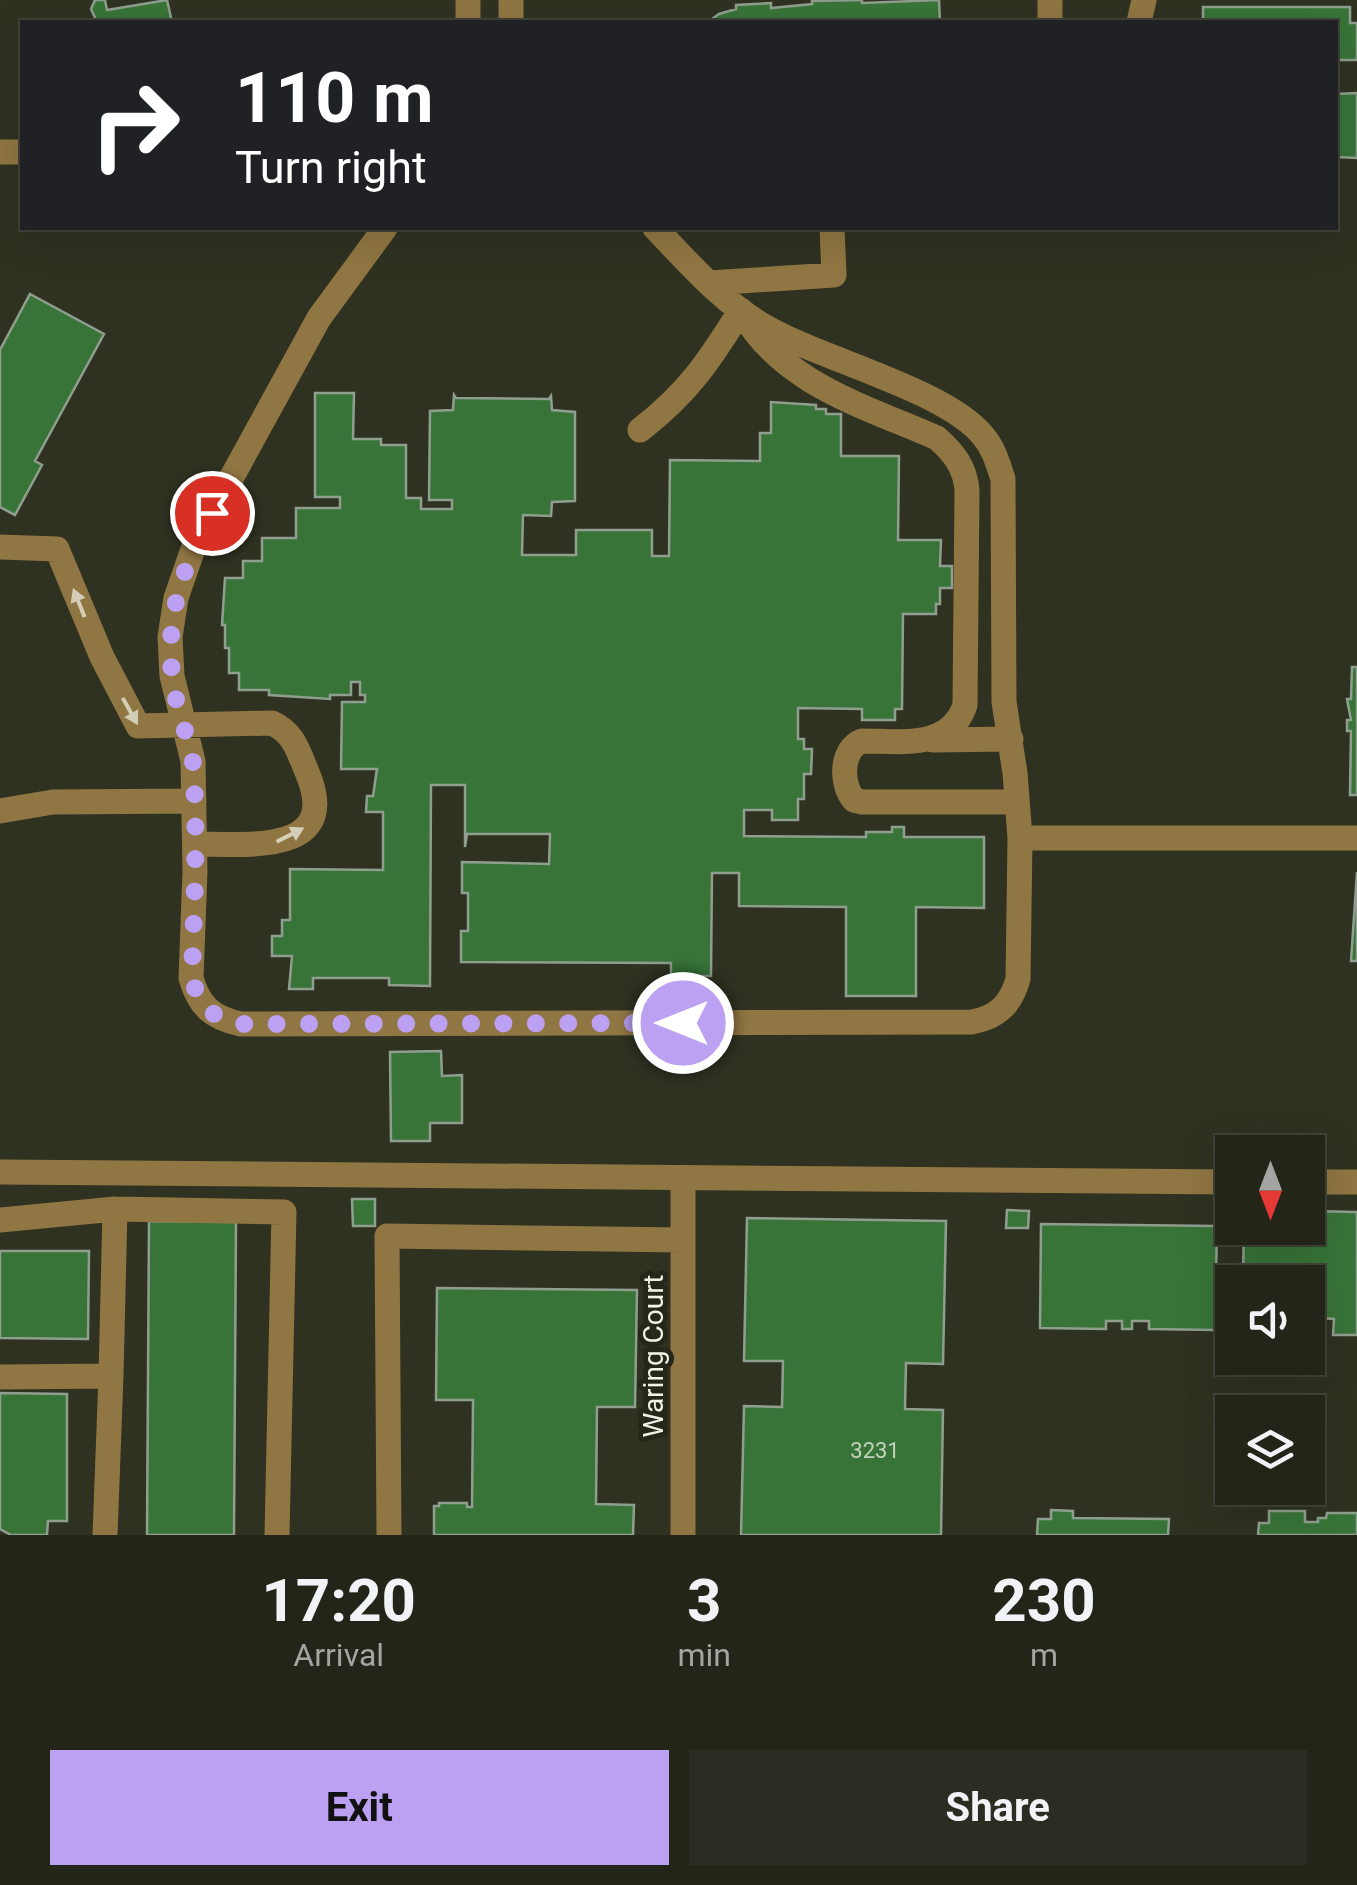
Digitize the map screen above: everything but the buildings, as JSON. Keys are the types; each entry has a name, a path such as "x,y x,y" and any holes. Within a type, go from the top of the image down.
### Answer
{"street":[{"path":"376,230 318,318 182,575 170,637 172,676 190,739 194,800 192,978 206,1010 222,1020 240,1024 952,1022 988,1018 1003,1009 1014,994 1018,979 1020,838 1004,702 1003,479 994,452 962,415 947,406 777,334 709,283 657,230"},
{"path":"709,283 834,275 832,230"},
{"path":"640,430 673,404 701,374 741,310"},
{"path":"741,310 764,346 793,370 826,389 937,438 952,450 962,467 968,490 965,705 960,720 950,730 938,738 923,740"},
{"path":"0,547 57,549 102,657 138,726 272,723 284,728 294,740 316,798 313,816 302,831 288,840 194,844"},
{"path":"1011,740 862,741 852,745 846,756 848,794 862,802 1017,802"},
{"path":"0,811 54,802 194,800"},
{"path":"1020,838 1357,838"},
{"path":"0,1172 1215,1182"},
{"name":"Waring Court","path":"683,1178 683,1535"},
{"path":"1325,1182 1357,1182"},
{"path":"106,1535 114,1209"},
{"path":"0,1220 114,1209 284,1212 278,1535"},
{"path":"390,1535 387,1236 683,1240"},
{"path":"0,1377 111,1376"}],"route":[{"path":"212,513 182,575 170,637 172,676 178,708 190,739 192,761 192,978 206,1010 222,1020 240,1024 683,1023"}]}
